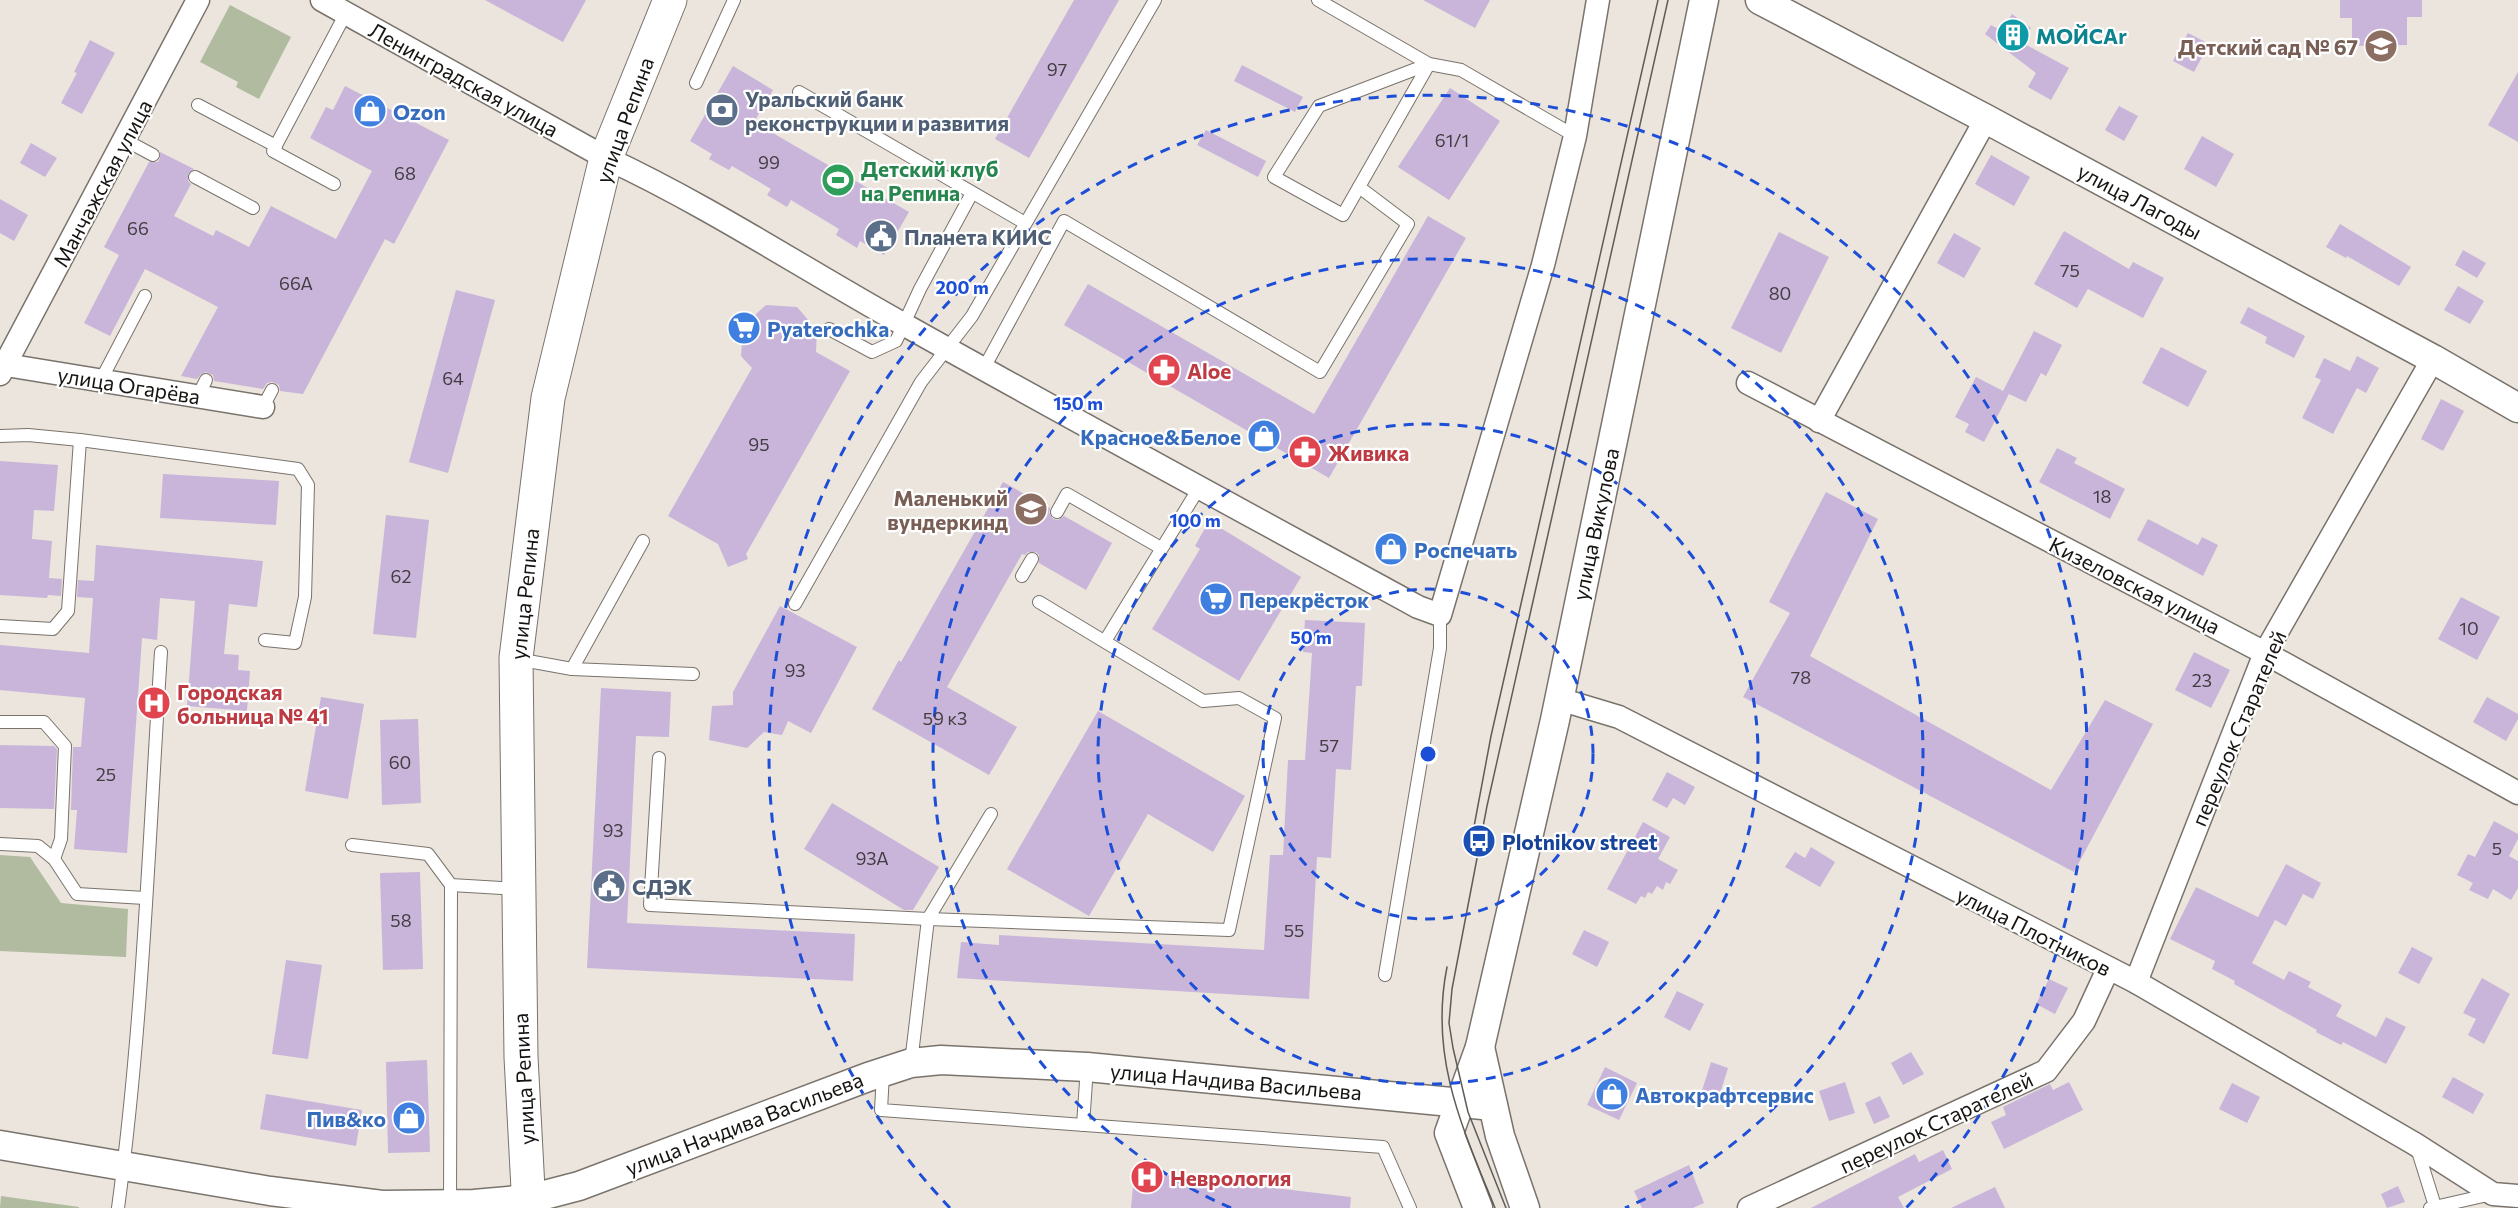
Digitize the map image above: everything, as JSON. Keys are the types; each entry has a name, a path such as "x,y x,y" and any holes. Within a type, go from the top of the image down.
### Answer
{"main road":[{"name":"улица Репина","path":"529,1204 521,1057 517,889 516,658 548,398 606,158 670,0"}],"street":[{"name":"Манчажская улица","path":"3,369 198,0"},
{"name":"Ленинградская улица","path":"322,0 606,158 651,179 904,324 1199,488 1418,607 1440,615"},
{"path":"1440,615 1543,265 1575,136 1598,0"},
{"name":"улица Викулова","path":"1478,1208 1449,1133 1480,1047 1559,699 1704,0"},
{"name":"улица Лагоды","path":"1760,0 2433,359 2518,408"},
{"path":"1819,421 1986,119"},
{"name":"переулок Старателей","path":"2136,982 2265,653 2433,359"},
{"name":"улица Огарёва","path":"3,369 202,388 268,399"},
{"name":"Кизеловская улица","path":"1748,383 2265,653 2518,793"},
{"name":"улица Плотников","path":"1559,699 1619,717 2136,982 2415,1144 2493,1194"},
{"name":"переулок Старателей","path":"1749,1208 2046,1071 2084,1021 2108,969"},
{"name":"улица Викулова","path":"1480,1047 1509,1165 1525,1208"},
{"name":"улица Начдива Васильева","path":"0,1145 270,1191 382,1205 529,1204 883,1071 912,1063 941,1060 1087,1067 1493,1106"},
{"path":"2493,1194 2518,1196"}],"lane":[{"path":"696,83 734,0"},
{"path":"795,604 921,382 972,316 1155,0"},
{"path":"1318,0 1429,64 1461,70 1575,136"},
{"path":"334,184 273,152 346,13"},
{"path":"1429,64 1343,215 1274,177 1319,106 1429,64"},
{"path":"799,92 1025,223"},
{"path":"198,105 276,146"},
{"path":"125,140 153,155"},
{"path":"195,177 253,208"},
{"path":"984,368 1064,221 1320,372 1408,224 1359,187"},
{"path":"829,329 872,352 896,341 920,289 972,193"},
{"path":"101,380 145,296"},
{"path":"0,436 28,435 80,440 298,469 308,485 305,597 295,643 265,640"},
{"path":"0,626 53,628 68,611 80,440"},
{"path":"1104,641 1199,488"},
{"path":"1057,512 1067,494 1161,548"},
{"path":"572,669 643,541"},
{"path":"1022,576 1032,559"},
{"path":"659,758 650,905 928,919 1229,930 1275,718 1239,698 1203,701 1038,602"},
{"path":"1385,975 1440,648 1440,615"},
{"path":"118,1208 140,1003 161,652"},
{"path":"516,658 572,669 693,674"},
{"path":"0,722 44,722 65,746 61,838 54,859"},
{"path":"912,1063 928,919 991,814"},
{"path":"0,844 38,846 54,859 77,894 145,898"},
{"path":"352,846 428,854 451,885 450,1204"},
{"path":"451,885 517,889"},
{"path":"1083,1125 1087,1067"},
{"path":"883,1071 880,1110 1383,1147 1410,1208"},
{"path":"2415,1144 2432,1207 2493,1194"}],"green space":[{"path":"230,5 291,37 259,99 236,87 238,82 200,62"},
{"path":"0,855 30,857 61,903 128,909 126,957 0,951"},
{"path":"1,1196 79,1207 79,1208 0,1208"}],"building":[{"path":"485,0 586,0 563,42"},
{"path":"1074,0 1119,0 1029,158 995,139"},
{"path":"1423,0 1490,0 1475,28"},
{"path":"2340,0 2422,0 2422,17 2407,17 2407,45 2352,46 2352,18 2340,18"},
{"path":"2012,14 2031,28 2021,42 2069,68 2051,100 2028,87 2036,73 1985,34 1991,25 2002,31"},
{"path":"2188,33 2209,44 2194,72 2173,61"},
{"path":"90,40 115,53 82,114 61,103 77,73 74,72"},
{"path":"1242,65 1303,97 1295,112 1234,81"},
{"path":"733,66 773,90 754,122 909,212 884,255 860,241 857,248 836,235 839,229 791,200 787,207 767,195 771,189 732,166 729,170 709,159 712,154 690,141"},
{"path":"2518,72 2518,142 2488,125"},
{"path":"345,86 449,140 394,244 385,239 303,394 280,391 279,385 272,382 267,383 263,389 214,381 213,375 206,372 197,379 181,376 218,307 145,269 110,336 84,323 119,255 104,247 149,162 158,162 160,152 194,169 188,174 188,181 191,184 174,216 213,236 216,230 249,247 271,206 336,239 372,171 310,138 326,107 333,110"},
{"path":"1450,88 1500,121 1449,200 1398,167"},
{"path":"2119,106 2138,116 2124,141 2105,130"},
{"path":"1206,130 1266,161 1258,177 1197,145"},
{"path":"2202,136 2234,154 2216,187 2184,169"},
{"path":"31,143 57,158 45,177 20,163"},
{"path":"1991,155 2030,177 2014,206 1975,184"},
{"path":"0,199 28,215 14,241 0,233"},
{"path":"1428,216 1466,238 1329,478 1064,325 1088,284 1314,414"},
{"path":"2340,224 2411,267 2399,286 2347,256 2346,258 2326,247"},
{"path":"2064,231 2129,269 2133,262 2164,278 2143,318 2088,289 2077,308 2034,284"},
{"path":"1779,232 1829,257 1781,353 1731,328"},
{"path":"1954,233 1981,248 1964,278 1937,263"},
{"path":"2463,250 2486,263 2477,278 2455,265"},
{"path":"2458,286 2484,301 2470,324 2444,310"},
{"path":"456,290 495,300 448,473 409,462"},
{"path":"766,305 797,307 817,330 816,352 850,371 746,554 748,559 728,567 718,544 668,516 752,368 741,356 743,326"},
{"path":"2248,307 2305,336 2294,358 2265,343 2267,337 2240,323"},
{"path":"2034,331 2062,345 2046,376 2041,373 2026,402 2009,394 1984,442 1965,432 1969,424 1955,417 1976,377 2003,391"},
{"path":"2161,347 2207,371 2188,407 2142,383"},
{"path":"2357,356 2379,368 2366,393 2357,388 2333,434 2302,418 2321,380 2315,377 2324,358 2350,371"},
{"path":"2441,399 2464,411 2443,451 2421,439"},
{"path":"2057,448 2077,458 2074,463 2125,489 2110,519 2039,482"},
{"path":"0,461 58,465 54,511 34,510 32,539 52,541 49,578 62,579 61,596 48,595 47,598 0,595"},
{"path":"163,474 279,481 276,525 160,518"},
{"path":"1003,482 1050,508 1049,513 1053,519 1058,520 1064,516 1112,543 1086,590 1039,563 1039,555 1036,552 1022,554 947,687 1017,727 989,775 872,709"},
{"path":"1826,492 1878,519 1810,656 2051,790 2105,700 2153,724 2074,872 1743,697 1790,613 1769,602"},
{"path":"386,515 429,520 416,638 373,634"},
{"path":"2148,519 2198,545 2202,537 2218,545 2203,576 2137,540"},
{"path":"1209,521 1301,577 1239,681 1152,629 1200,549 1195,546"},
{"path":"96,545 263,561 257,607 229,604 224,654 239,655 238,670 250,671 247,711 187,706 195,601 160,598 157,640 142,638 127,853 74,849 77,810 71,810 73,747 81,747 85,698 0,690 0,645 89,653 93,598 77,597 78,580 94,581"},
{"path":"2461,597 2500,617 2477,660 2438,639"},
{"path":"780,606 857,647 811,733 788,721 782,735 764,732 747,748 709,740 712,706 733,705 733,692"},
{"path":"1305,620 1365,623 1362,686 1356,686 1351,770 1336,769 1331,858 1317,857 1309,999 957,978 961,942 999,945 999,935 1264,950 1270,855 1283,855 1288,760 1305,760 1312,653 1303,652"},
{"path":"2194,652 2230,670 2211,708 2175,690"},
{"path":"601,688 671,692 669,737 636,736 627,923 855,934 853,981 587,968"},
{"path":"321,697 364,704 348,799 305,791"},
{"path":"2487,697 2518,714 2518,719 2506,741 2473,722"},
{"path":"1098,711 1245,796 1213,852 1148,814 1089,916 1007,869"},
{"path":"418,719 421,803 382,805 380,720"},
{"path":"0,745 54,746 57,749 54,809 0,808"},
{"path":"1667,772 1695,787 1685,805 1673,798 1667,808 1652,800"},
{"path":"832,803 939,867 913,910 904,910 804,849"},
{"path":"2494,821 2518,834 2518,839 2509,856 2518,861 2518,888 2511,900 2493,889 2488,899 2469,890 2473,883 2457,875 2468,854 2475,857"},
{"path":"1643,822 1670,837 1658,859 1678,870 1670,884 1666,882 1663,890 1657,886 1652,894 1648,892 1645,898 1641,896 1636,904 1607,889"},
{"path":"1811,847 1835,862 1820,887 1785,867 1795,852 1805,858"},
{"path":"2286,864 2321,883 2313,899 2303,894 2286,926 2275,920 2252,963 2284,980 2289,971 2311,982 2308,987 2342,1005 2336,1016 2376,1037 2386,1017 2406,1027 2386,1064 2343,1042 2341,1045 2316,1032 2317,1030 2234,984 2235,981 2212,969 2215,961 2170,939 2196,887 2258,917"},
{"path":"420,872 423,969 383,970 380,873"},
{"path":"1584,930 1609,942 1597,967 1572,954"},
{"path":"2412,947 2433,958 2419,984 2398,973"},
{"path":"286,960 322,965 308,1059 272,1054"},
{"path":"2482,978 2510,994 2484,1044 2468,1035 2476,1019 2463,1013"},
{"path":"2049,979 2068,988 2055,1014 2036,1004"},
{"path":"1677,991 1704,1004 1690,1031 1664,1017"},
{"path":"1911,1052 1924,1074 1903,1085 1891,1063"},
{"path":"427,1060 430,1152 388,1153 386,1062"},
{"path":"1711,1062 1728,1068 1717,1103 1700,1097"},
{"name":"Автокрафтсервис","path":"1605,1067 1637,1083 1619,1120 1587,1105"},
{"path":"2453,1077 2484,1094 2473,1114 2442,1097"},
{"path":"1845,1082 1855,1113 1829,1121 1819,1091"},
{"path":"2069,1082 2083,1110 2004,1149 1991,1122 2006,1115 2003,1107 2050,1084 2053,1090"},
{"path":"2232,1083 2260,1097 2247,1123 2219,1109"},
{"path":"266,1094 362,1110 356,1146 260,1129"},
{"path":"1880,1096 1890,1117 1874,1124 1865,1103"},
{"path":"1943,1150 1952,1169 1898,1197 1904,1208 1811,1208 1915,1154 1919,1162"},
{"path":"1689,1165 1704,1203 1693,1208 1642,1208 1634,1191"},
{"path":"1140,1172 1351,1197 1350,1208 1131,1208 1133,1186 1138,1186"},
{"path":"2398,1186 2405,1202 2387,1208 2381,1194"},
{"path":"1995,1187 2005,1208 1951,1208"}],"tram line":[{"path":"1473,832 1491,736 1658,0"},
{"path":"1506,1208 1468,1112 1449,1023 1452,989 1487,806 1668,0"},
{"path":"1447,967 1442,1031 1446,1061 1461,1120 1495,1208"}],"place":[{"name":"МОЙCAr","path":"2013,35"},
{"name":"Детский сад № 67","path":"2381,46"},
{"name":"Уральский банк реконструкции и развития","path":"722,110"},
{"name":"Ozon","path":"370,111"},
{"name":"Детский клуб на Репина","path":"838,180"},
{"name":"Планета КИИС","path":"881,236"},
{"name":"Pyaterochka","path":"744,328"},
{"name":"Aloe","path":"1164,370"},
{"name":"Красное&Белое","path":"1264,436"},
{"name":"Живика","path":"1305,452"},
{"name":"Маленький вундеркинд","path":"1031,509"},
{"name":"Роспечать","path":"1391,549"},
{"name":"Перекрёсток","path":"1216,599"},
{"name":"Городская больница № 41","path":"154,703"},
{"name":"Plotnikov street","path":"1479,841"},
{"name":"СДЭК","path":"609,886"},
{"name":"Автокрафтсервис","path":"1612,1094"},
{"name":"Пив&ко","path":"409,1118"},
{"name":"Неврология","path":"1147,1177"}]}
